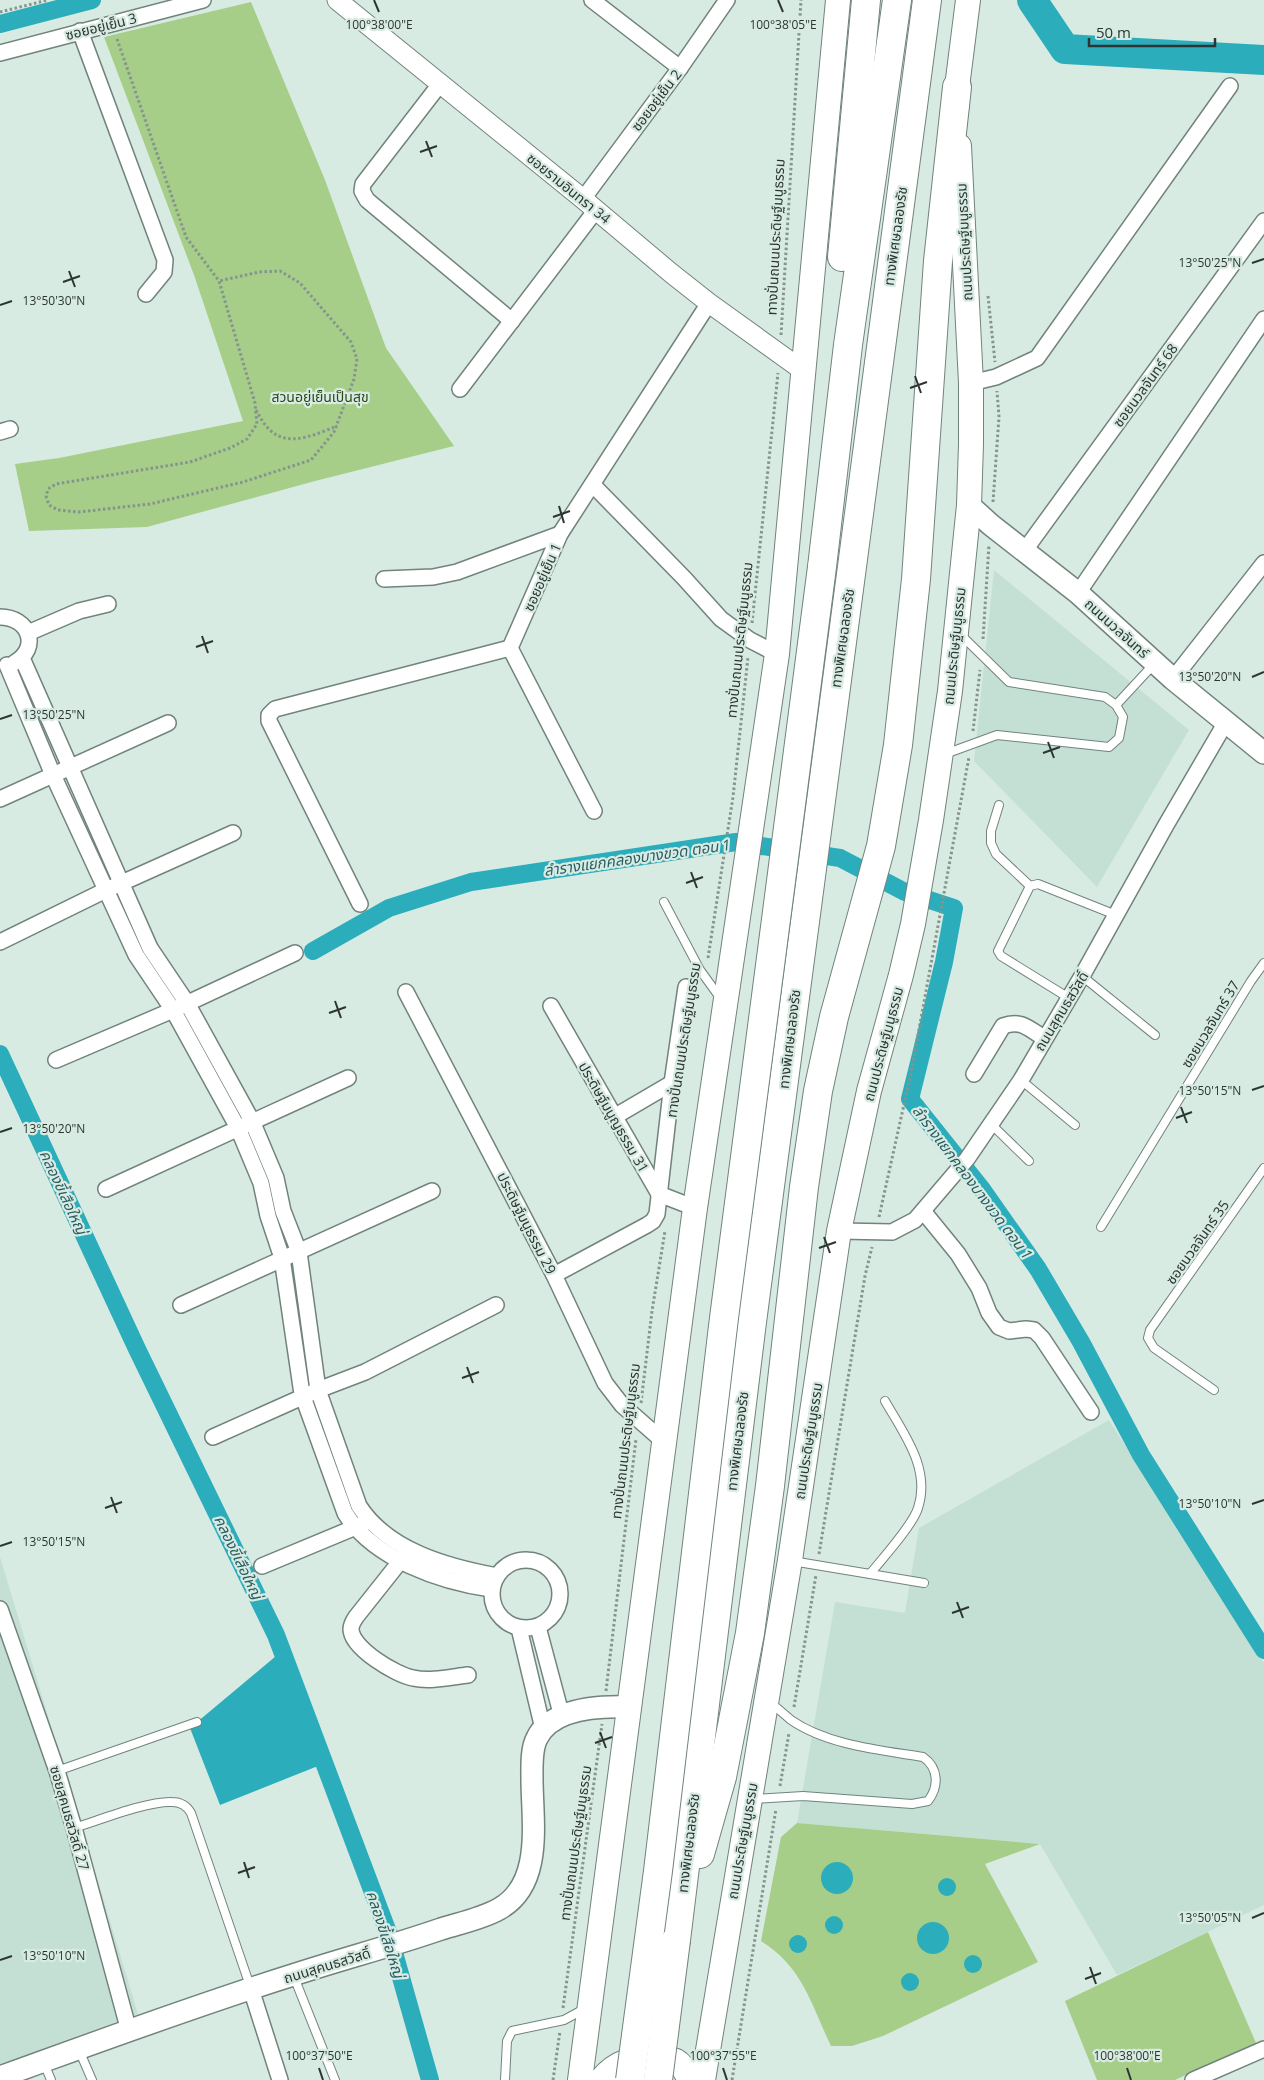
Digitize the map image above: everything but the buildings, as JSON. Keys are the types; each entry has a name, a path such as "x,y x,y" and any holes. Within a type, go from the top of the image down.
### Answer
{"highway":[{"path":"848,345 839,283 866,0"},
{"name":"ทางพิเศษฉลองรัช","path":"630,2080 659,1861 724,1318 821,577 848,345 896,0"},
{"name":"ทางพิเศษฉลองรัช","path":"658,2080 767,1206 927,0"},
{"path":"676,1940 722,1777 750,1633 770,1486 804,1187 818,1091 834,1016 874,873 898,745 911,628 938,261 956,87"}],"main road":[{"path":"580,2080 588,2006 663,1440 724,1002 737,841 777,654 838,0"},
{"name":"ถนนประดิษฐ์มนูธรรม","path":"703,2080 790,1560 840,1231 869,1091 901,975 918,895 950,691 969,505 971,383 956,87 968,0"},
{"name":"ถนนนวลจันทร์","path":"969,505 991,525 1078,592 1174,680 1264,753"},
{"path":"544,1729 562,1716 582,1710 604,1706 629,1706"},
{"name":"ถนนสุคนธสวัสดิ์","path":"0,2077 47,2071 79,2049 129,2031 251,1989 390,1946 499,1909 521,1888 529,1870 532,1854 532,1765 536,1739 544,1729"},
{"path":"601,2080 615,2066 628,2060 642,2058 668,2058 678,2062 690,2080"}],"street":[{"name":"ซอยอยู่เย็น 3","path":"0,53 203,0"},
{"name":"ซอยรามอินทรา 34","path":"337,0 709,303 804,372"},
{"path":"592,0 680,68"},
{"name":"ซอยอยู่เย็น 2","path":"460,389 512,321 680,68 728,0"},
{"path":"80,31 165,260 164,272 146,294"},
{"path":"440,84 363,184 362,191 367,200 512,321"},
{"path":"971,383 996,377 1037,358 1230,86"},
{"name":"ซอยนวลจันทร์ 68","path":"1025,550 1264,221"},
{"name":"ซอยอยู่เย็น 1","path":"510,648 560,534 709,303"},
{"path":"1078,592 1264,319"},
{"path":"593,485 684,578 721,619 750,640 777,654"},
{"path":"384,579 433,577 457,572 560,534"},
{"path":"1174,680 1264,563"},
{"path":"28,633 80,611 108,604"},
{"path":"0,617 12,618 22,623 28,633 28,646 22,658 15,663 4,664 136,955 173,1010 238,1128 260,1183 268,1216 282,1258 303,1397 338,1497 354,1528 375,1545 453,1567 494,1582"},
{"path":"360,904 269,721 269,715 275,709 510,648 594,811"},
{"path":"22,658 71,767 120,884 150,948 187,1003 252,1121 276,1178 283,1212 299,1252 318,1390 353,1492 369,1521 405,1555"},
{"name":"ถนนสุคนธสวัสดิ์","path":"840,1231 892,1232 914,1220 967,1159 1021,1080 1226,722"},
{"path":"0,799 168,723"},
{"path":"0,942 106,890 233,833"},
{"path":"56,1060 173,1010 295,953"},
{"path":"554,1274 653,1221 657,1214 664,1196 672,1083 686,986"},
{"name":"ประดิษฐ์มนูธรรม 29","path":"406,992 554,1274 604,1383 622,1404 663,1440"},
{"name":"ประดิษฐ์มนูญธรรม 31","path":"551,1006 614,1117 664,1196"},
{"path":"974,1074 1003,1026 1010,1023 1019,1023 1044,1038"},
{"path":"106,1189 348,1078"},
{"path":"614,1117 672,1083"},
{"path":"180,1305 432,1191"},
{"path":"664,1196 695,1208"},
{"path":"923,1211 958,1254 979,1288 989,1313 999,1327 1009,1331 1034,1330 1042,1338 1091,1412"},
{"path":"213,1437 318,1390 365,1372 496,1306"},
{"path":"262,1566 369,1521"},
{"path":"405,1555 356,1618 351,1628 355,1641 376,1660 413,1678 429,1679 468,1675"},
{"path":"524,1559 540,1562 553,1572 560,1587 560,1603 552,1617 538,1627 519,1628 503,1620 493,1605 494,1582 508,1564 524,1559"},
{"name":"ซอยสุคนธสวัสดิ์ 27","path":"0,1609 57,1772 129,2031"},
{"path":"538,1627 562,1716"},
{"path":"519,1628 544,1729"},
{"path":"251,1989 280,2080"},
{"path":"1193,2080 1264,2049"}],"lane":[{"path":"941,755 997,736 1109,747 1119,738 1123,717 1116,704 1105,697 1009,682 956,630"},
{"path":"1116,704 1156,663"},
{"path":"1000,805 991,831 991,843 996,854 1030,886"},
{"path":"1069,998 1001,956 998,951 1030,886 1038,884 1116,915"},
{"path":"664,902 704,978 724,1002"},
{"name":"ซอยนวลจันทร์ 37","path":"1101,1227 1264,962"},
{"path":"1082,976 1155,1035"},
{"path":"1021,1080 1075,1125"},
{"path":"992,1125 1029,1161"},
{"name":"ซอยนวลจันทร์ 35","path":"1214,1390 1154,1348 1148,1338 1150,1330 1263,1171"},
{"path":"870,1574 918,1509 922,1482 916,1457 885,1401"},
{"path":"790,1560 924,1583"},
{"path":"750,1799 778,1796 833,1797 912,1804 928,1802 934,1794 936,1778 931,1762 923,1757 851,1745 812,1731 792,1720 767,1699"},
{"path":"57,1772 197,1722"},
{"path":"74,1828 153,1805 172,1802 185,1805 191,1813 251,1989"},
{"path":"294,1975 335,2080"},
{"path":"505,2080 507,2041 512,2031 562,2020 588,2006"},
{"path":"79,2049 92,2080"}],"path":[{"path":"0,12 48,0"},
{"name":"ทางปั่นถนนประดิษฐ์มนูธรรม","path":"704,978 737,841 750,640 780,354 801,0"},
{"path":"111,23 186,237 218,281 255,410 257,424 247,439 230,448 190,462 56,484 48,489 46,496 49,505 58,510 79,512 150,504 243,482 310,460 334,432 354,379 357,359 351,342 300,283 280,271 259,272 218,281"},
{"path":"255,410 270,431 289,439 309,437 337,426"},
{"path":"732,2080 865,1276 911,1073 944,894"},
{"name":"ทางปั่นถนนประดิษฐ์มนูธรรม","path":"553,2080 604,1706 652,1311 664,1196"}],"shaded area":[{"path":"994,570 1189,730 1097,887 974,761"},
{"path":"1109,1420 1264,1663 1264,1905 1117,1975 1040,1844 797,1823 835,1602 905,1613 919,1528"},
{"path":"0,1557 138,2014 0,2064"}],"green space":[{"name":"สวนอยู่เย็นเป็นสุข","path":"251,2 325,180 386,348 454,446 315,481 147,527 29,531 15,464 59,458 243,421 194,275 104,37"},
{"path":"797,1823 1040,1844 985,1864 1038,1962 883,2036 852,2046 831,2046 811,2001 796,1975 787,1962 761,1941 781,1837"},
{"path":"1208,1932 1256,2043 1175,2080 1097,2080 1065,2001"}],"water":[{"path":"276,1656 323,1764 220,1805 190,1728"},
{"path":"837,1862 849,1866 853,1878 849,1890 837,1894 825,1890 821,1878 825,1866"},
{"path":"943,1878 951,1878 956,1883 954,1894 943,1896 938,1891 938,1883"},
{"path":"830,1916 838,1916 843,1921 841,1932 830,1934 825,1929 825,1921"},
{"path":"933,1922 945,1926 949,1938 945,1950 933,1954 921,1950 917,1938 921,1926"},
{"path":"794,1935 802,1935 807,1940 805,1951 794,1953 789,1948 789,1940"},
{"path":"969,1955 977,1955 982,1960 980,1971 969,1973 964,1968 964,1960"},
{"path":"906,1973 914,1973 919,1978 917,1989 906,1991 901,1986 901,1978"}],"waterway":[{"path":"0,24 92,0"},
{"path":"1032,0 1065,49 1264,60"},
{"name":"ลำรางแยกคลองบางขวด ตอน 1","path":"313,951 389,908 471,882 736,842 840,858 905,892 954,908 944,962 910,1099 981,1188 1038,1269 1081,1342 1141,1455 1264,1650"},
{"name":"คลองขี้เสือใหญ่","path":"0,1054 137,1349 276,1635 389,1935 430,2080"}]}
